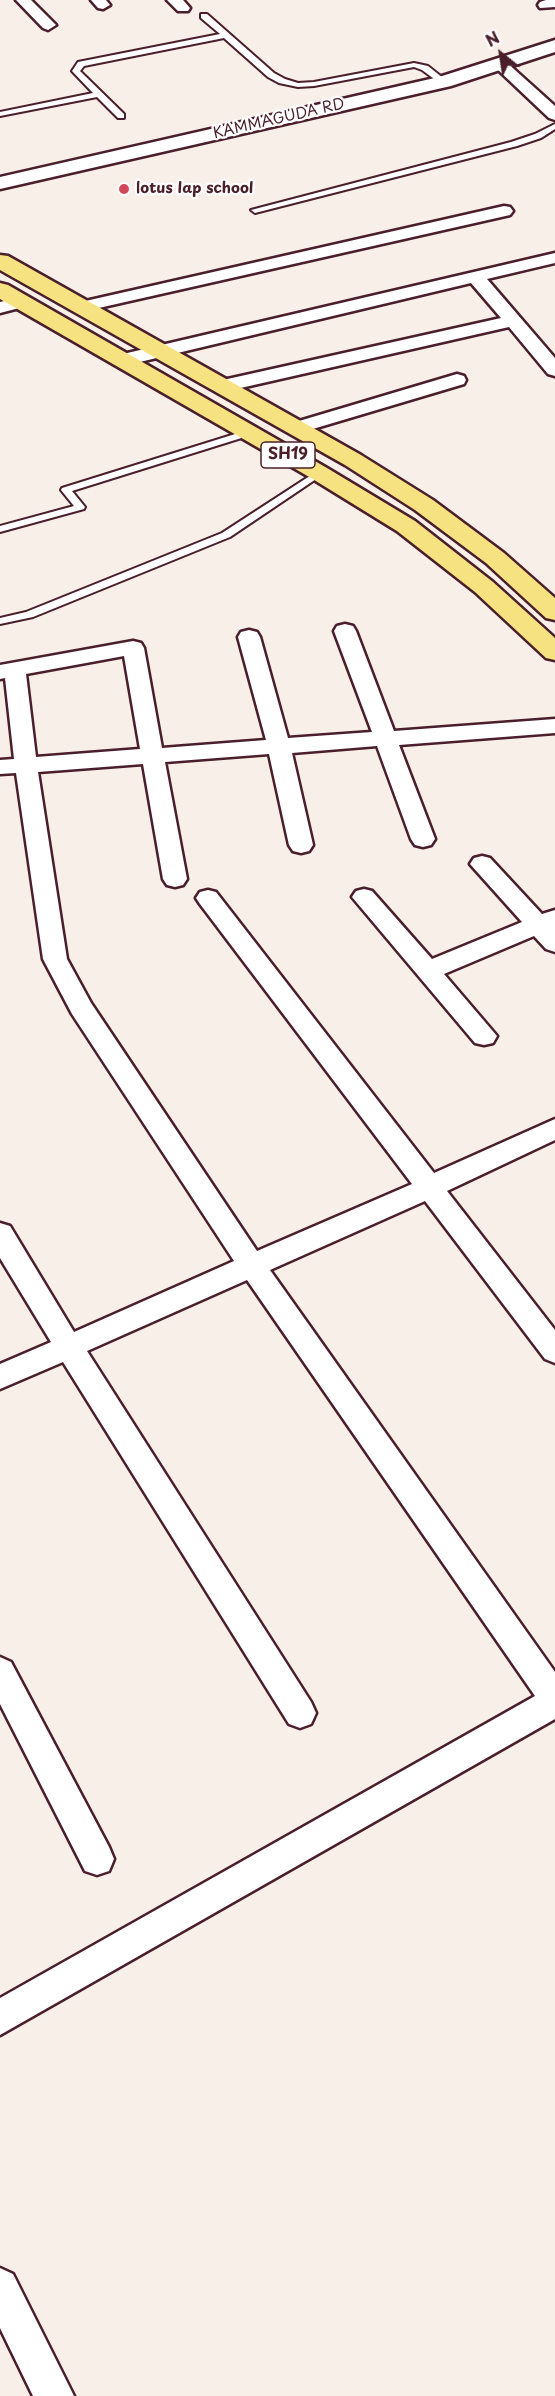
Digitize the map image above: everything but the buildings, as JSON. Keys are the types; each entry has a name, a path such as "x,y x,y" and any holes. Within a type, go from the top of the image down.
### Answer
{"main road":[{"name":"SH19","path":"0,261 296,428 424,505 495,558 553,607"},
{"name":"SH19","path":"0,290 11,305 123,360 406,526 484,587 555,652"}],"street":[{"path":"23,0 48,25"},
{"name":"KAMMAGUDA RD","path":"0,183 444,82 555,46"},
{"path":"500,64 555,115"},
{"path":"81,307 504,212"},
{"path":"123,360 555,258"},
{"path":"475,277 555,370"},
{"path":"223,386 513,321"},
{"path":"296,428 457,380"},
{"path":"345,631 423,839"},
{"path":"249,637 279,747 301,845"},
{"path":"0,2017 555,1700 252,1266 81,1008 55,959 13,766 8,670 133,648 175,879"},
{"path":"13,766 555,726"},
{"path":"482,864 546,921 555,943"},
{"path":"364,897 430,970 484,1036"},
{"path":"208,898 555,1351"},
{"path":"430,970 546,921"},
{"path":"0,1377 430,1187 555,1129"},
{"path":"0,1234 68,1346 300,1713"},
{"path":"0,1672 97,1859"},
{"path":"0,2287 54,2396"}],"lane":[{"path":"204,16 271,75 282,81 298,85 314,84 414,65 425,68 444,82"},
{"path":"121,116 76,70 81,64 225,35"},
{"path":"0,114 99,94"},
{"path":"255,210 514,144 538,136 555,126"},
{"path":"0,529 80,507 66,490 248,433"},
{"path":"0,621 29,615 226,535 319,473"}],"place":[{"name":"lotus lap school","path":"124,189"}]}
